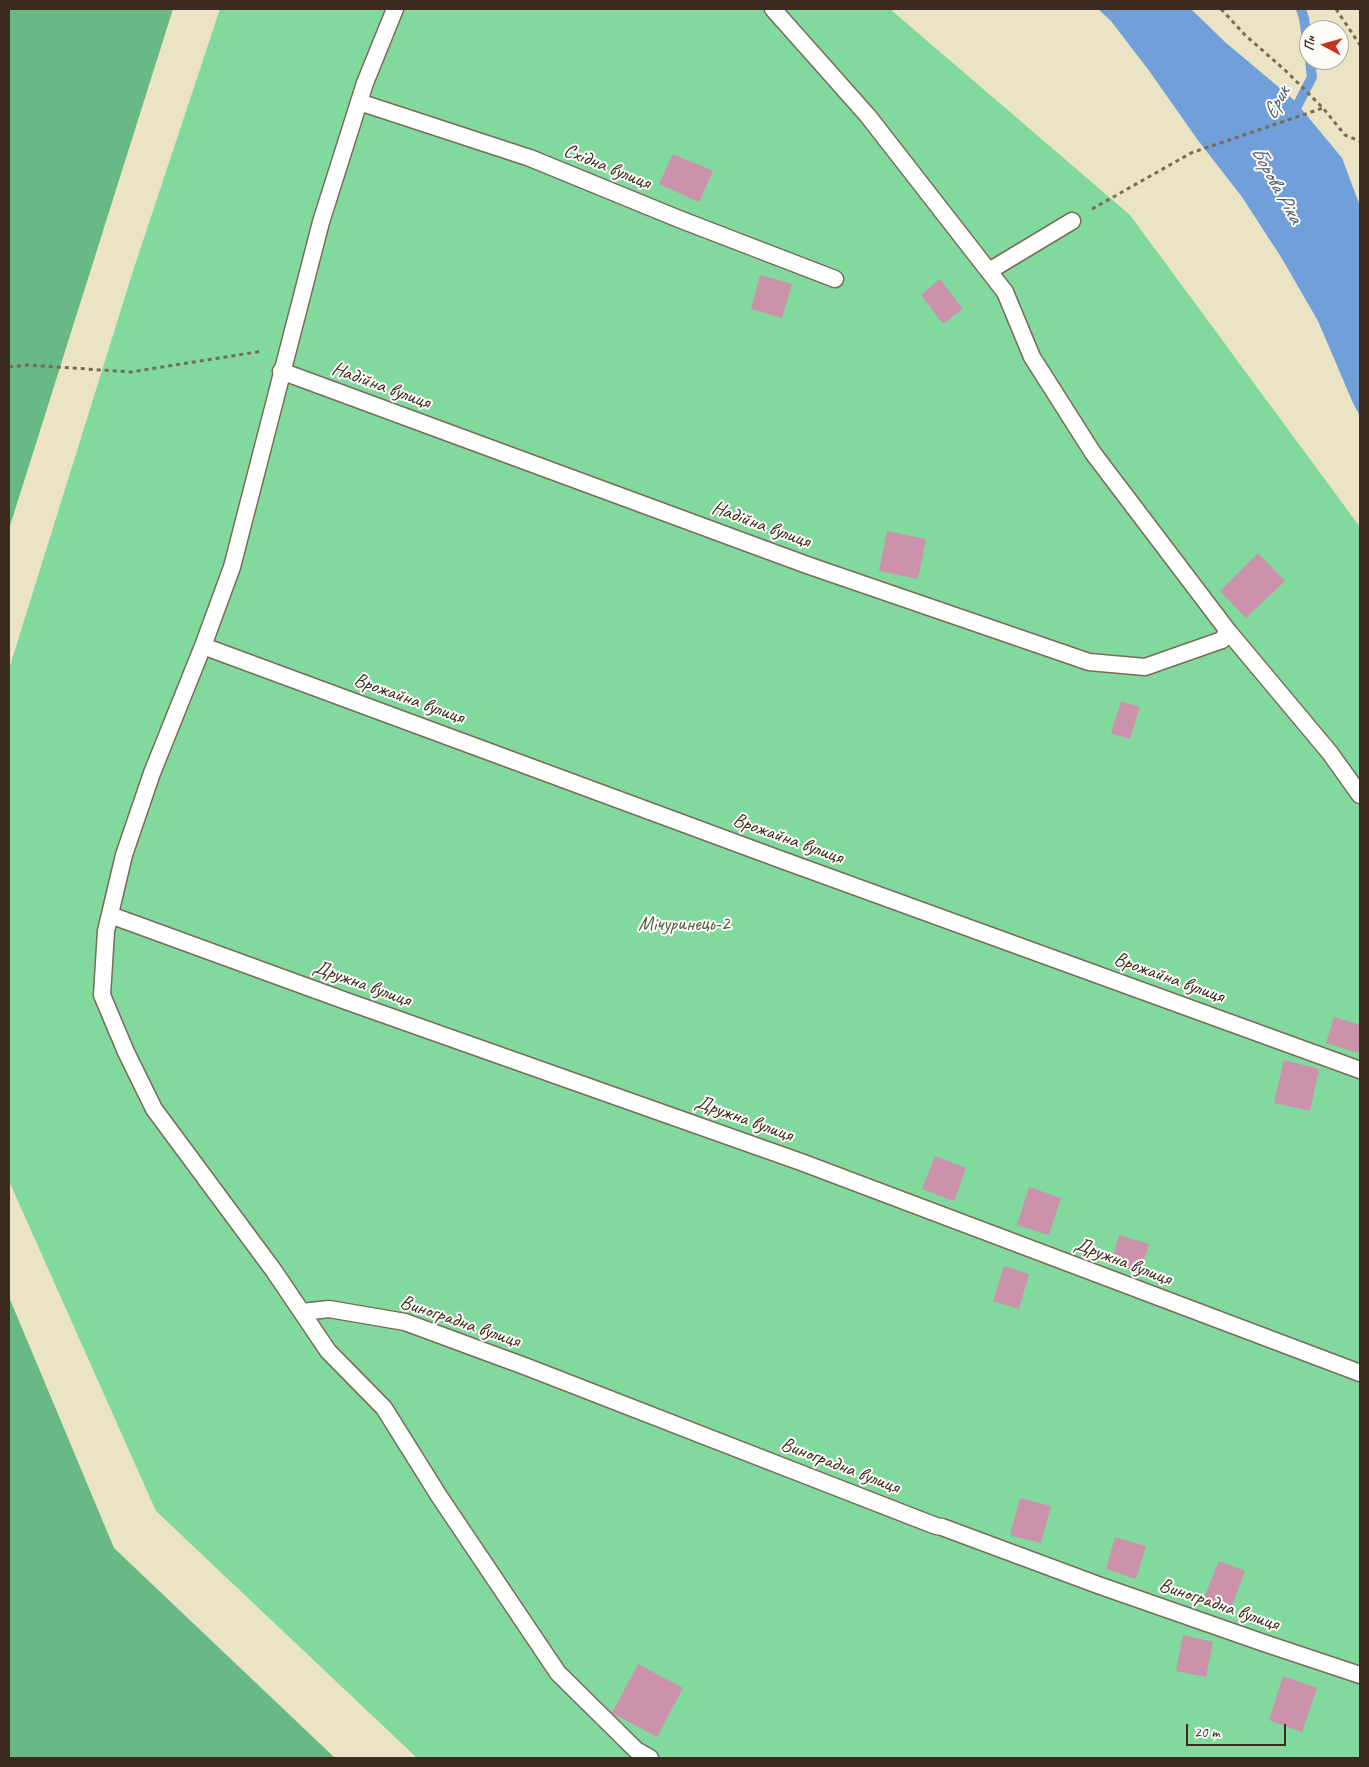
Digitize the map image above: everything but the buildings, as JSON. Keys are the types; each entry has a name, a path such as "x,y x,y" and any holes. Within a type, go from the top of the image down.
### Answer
{"lane":[{"path":"395,9 365,83 321,222 281,371 232,567 203,646 152,772 124,854 106,931 102,995 126,1052 154,1109 274,1271 328,1351 384,1408 439,1496 558,1673 636,1750 650,1758"},
{"path":"773,9 868,116 1005,292 1032,357 1093,453 1228,631 1330,752 1360,794"},
{"name":"Східна вулиця","path":"359,102 530,158 679,219 835,279"},
{"path":"989,271 1072,221"},
{"name":"Надійна вулиця","path":"281,371 807,564 1089,662 1145,667 1222,640 1228,631"},
{"name":"Врожайна вулиця","path":"203,646 763,853 1360,1070"},
{"name":"Дружна вулиця","path":"110,915 346,1001 801,1162 1360,1373"},
{"name":"Виноградна вулиця","path":"302,1312 330,1309 405,1322 527,1367 936,1526 1098,1585 1360,1675"}],"path":[{"path":"1222,9 1245,36 1286,71 1324,108 1345,135 1360,141"},
{"path":"1336,9 1360,45"},
{"path":"1072,221 1191,153 1324,108"},
{"path":"9,367 28,365 131,372 288,347"}],"green space":[{"path":"9,9 173,9 9,529"},
{"name":"Мічуринець-2","path":"220,9 890,9 1130,215 1360,527 1360,1758 417,1758 156,1511 9,1181 9,669 133,271"},
{"path":"9,1297 114,1548 335,1758 9,1758"}],"water":[{"name":"Борова Ріка","path":"1098,9 1191,9 1225,42 1294,100 1342,158 1360,206 1360,416 1318,321 1281,257 1242,197 1197,139 1150,72 1111,21"}],"waterway":[{"name":"Єрик","path":"1301,9 1304,20"},
{"name":"Єрик","path":"1292,116 1312,77 1311,70"}]}
